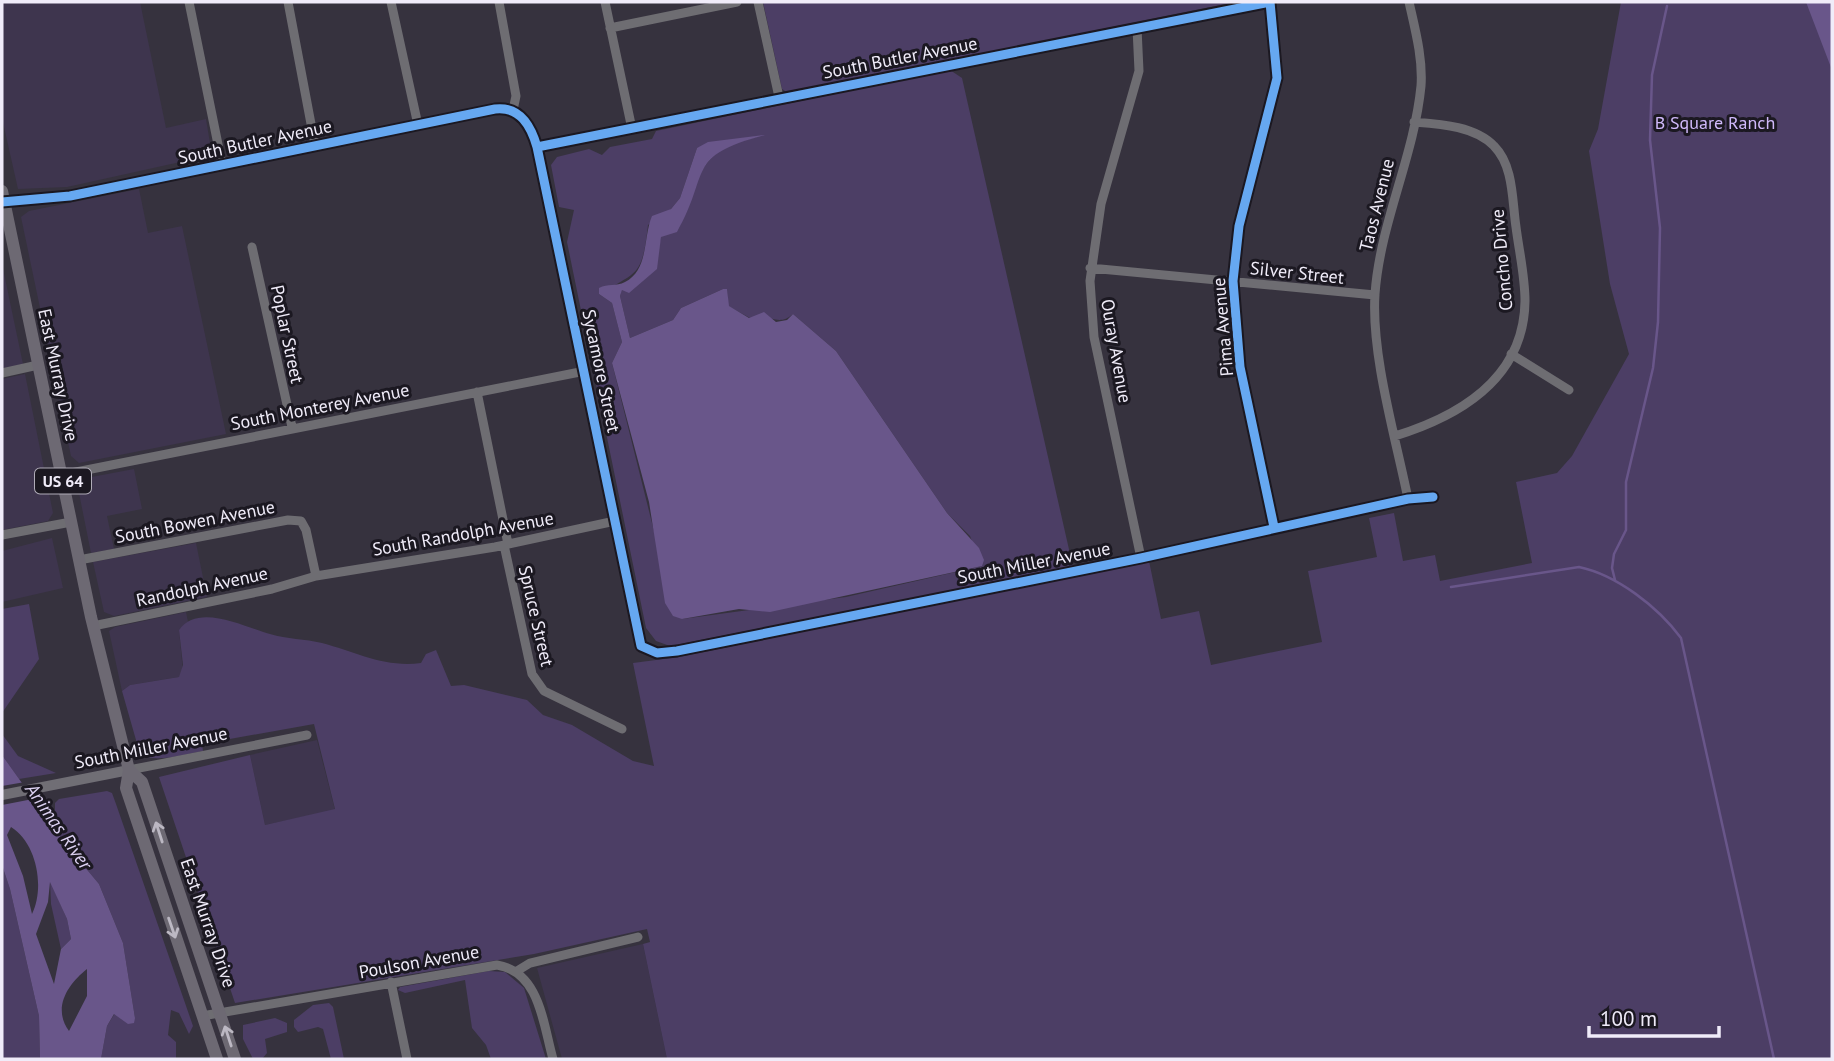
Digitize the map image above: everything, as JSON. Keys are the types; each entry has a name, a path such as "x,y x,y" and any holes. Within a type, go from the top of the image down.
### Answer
{"highway":[{"name":"East Murray Drive","path":"3,198 93,626 129,769 125,788 202,1016"},
{"name":"East Murray Drive","path":"129,769 142,782 220,1013"},
{"name":"US 64","path":"220,1013 235,1059"},
{"name":"US 64","path":"202,1016 217,1059"}],"main road":[{"name":"South Miller Avenue","path":"2,796 129,769"}],"street":[{"path":"189,2 222,164"},
{"path":"288,2 315,145"},
{"path":"391,2 418,125"},
{"path":"499,2 516,92 513,110"},
{"path":"605,2 632,129"},
{"path":"610,27 737,2"},
{"path":"758,2 779,97"},
{"name":"South Butler Avenue","path":"537,147 1270,2"},
{"name":"Pima Avenue","path":"1270,2 1277,78 1239,226 1233,281 1240,367 1274,527"},
{"name":"Taos Avenue","path":"1408,499 1380,354 1375,295 1387,223 1414,122 1421,65 1409,2"},
{"name":"Ouray Avenue","path":"1137,28 1140,55 1138,80 1101,204 1090,268 1091,321 1141,558"},
{"name":"South Butler Avenue","path":"3,198 70,196 495,109 513,110"},
{"name":"Sycamore Street","path":"513,110 527,123 537,147 641,646"},
{"name":"Concho Drive","path":"1395,436 1428,426 1469,404 1488,385 1511,354 1521,331 1525,301 1511,189 1506,165 1493,144 1452,127 1414,122"},
{"name":"Poplar Street","path":"252,247 292,427"},
{"name":"Silver Street","path":"1090,268 1375,295"},
{"path":"1511,354 1569,390"},
{"path":"2,373 38,365"},
{"name":"South Monterey Avenue","path":"61,475 585,370"},
{"name":"Spruce Street","path":"477,392 532,674 544,691 622,729"},
{"name":"South Miller Avenue","path":"641,646 657,653 677,651 1141,558 1408,499 1433,497"},
{"name":"South Bowen Avenue","path":"79,560 288,520 301,521 306,530 316,576"},
{"name":"South Randolph Avenue","path":"316,576 506,544 615,521"},
{"path":"2,535 71,522"},
{"name":"Randolph Avenue","path":"93,626 272,589 316,576"},
{"name":"South Miller Avenue","path":"129,769 307,735"},
{"name":"Poulson Avenue","path":"202,1016 487,966 509,967 517,971 530,963 638,937"},
{"path":"517,971 531,988 553,1059"},
{"path":"391,982 407,1059"}],"shaded area":[{"path":"2,2 140,2 166,128 206,119 212,155 67,187 18,189 2,118"},
{"path":"1806,2 1832,2 1832,70"},
{"path":"765,135 739,143 711,159 703,169 677,232 661,237 657,269 629,293 622,290 620,296 630,338 673,320 681,308 723,289 727,289 729,306 749,318 764,312 776,322 787,320 793,314 836,351 947,513 979,548 984,560 982,566 770,612 739,609 682,619 673,616 665,603 649,502 612,363 622,342 612,303 599,294 599,288 625,282 638,270 652,216 671,209 680,198 697,148 708,142"},
{"path":"139,189 148,233 182,226 226,434 79,463 71,456 21,217 29,211"},
{"path":"2,264 23,364 2,369"},
{"path":"25,374 53,513 48,521 2,530 2,379"},
{"path":"134,469 142,509 107,516 114,549 91,553 77,483 81,479"},
{"path":"52,538 63,588 2,602 2,551"},
{"path":"196,543 207,597 114,616 104,612 93,562"},
{"path":"186,612 188,622 179,630 183,672 179,677 130,685 122,691 109,631 115,627"},
{"path":"317,740 335,810 265,825 250,755"},
{"path":"2,755 64,842 99,884 123,943 135,1018 134,1023 128,1024 114,1014 107,1026 101,1059 40,1059 39,1016 2,865","holes":["11,827 27,844 36,867 38,892 32,914 23,876 7,835","50,882 67,919 71,939 61,949 54,984 36,934 48,902","87,969 87,996 69,1031 64,1022 62,1005 74,982"]},
{"path":"643,944 667,1059 562,1059 537,968"}],"green space":[{"path":"763,2 1235,2 788,93 782,89"},
{"name":"B Square Ranch","path":"1621,2 1832,2 1832,1059 667,1059 643,944 650,942 647,929 534,954 235,1003 159,777 250,755 265,825 335,809 314,724 202,744 203,751 179,756 153,758 140,754 122,691 130,685 179,677 183,665 179,630 198,618 223,619 276,636 322,643 395,663 421,663 426,654 436,650 451,686 464,685 527,700 543,715 572,725 633,761 654,766 633,663 679,657 1149,561 1161,619 1199,611 1211,665 1322,642 1308,571 1377,557 1369,518 1394,513 1403,561 1435,555 1440,581 1532,563 1516,482 1557,473 1572,456 1629,354 1610,284 1589,151 1598,129"},
{"path":"950,70 962,78 1073,567 670,646 656,641 646,628 567,242 574,210 559,207 551,165 557,157 589,149 602,155 610,147 652,139 656,131","holes":["759,136 727,146 709,161 696,180 680,225 661,236 659,247 625,290 622,289 620,296 630,338 673,320 681,308 723,289 727,289 728,306 750,318 782,320 793,314 836,351 947,513 970,536 982,566 846,597 682,619 657,543 612,363 622,342 612,303 599,294 631,276 636,270 643,254 648,225 671,209 680,198 697,148"]},
{"path":"29,604 39,659 2,713 2,609"},
{"path":"2,734 18,756 56,773 19,779 2,755"},
{"path":"107,791 112,793 193,1026 189,1034 179,1013 171,1010 168,1035 176,1042 176,1059 101,1059 107,1026 115,1013 135,1018 123,943 99,884 64,842 34,799 38,798 55,818 55,803 59,799"},
{"path":"2,865 39,1016 40,1059 2,1059"},
{"path":"50,880 67,919 71,939 61,949 51,904"},
{"path":"489,971 505,972 524,988 546,1059 491,1059 486,1045 472,1028 465,980 405,993 398,990 400,987"},
{"path":"329,1003 333,1007 344,1059 331,1059 323,1029 318,1027 298,1032 294,1027 294,1020 313,1005"},
{"path":"275,1018 287,1023 287,1032 265,1039 267,1053 262,1059 253,1059 243,1039 243,1025"}],"pier":[{"path":"25,782 38,798 2,805 2,786"}],"waterway":[{"path":"1615,580 1612,568 1614,554 1626,530 1626,482 1653,368 1658,322 1660,228 1650,140 1652,75 1667,6"},
{"path":"1451,587 1579,567 1608,577 1636,594 1661,615 1681,638 1774,1059"}],"cycle path":[{"path":"537,147 1270,2 1277,78 1239,226 1233,281 1240,367 1274,527"},
{"path":"2,202 70,196 495,109 518,114 528,125 537,147 641,646 657,653 1141,558 1408,499 1433,497"}],"water label":[{"name":"Animas River","path":"59,826"}]}
